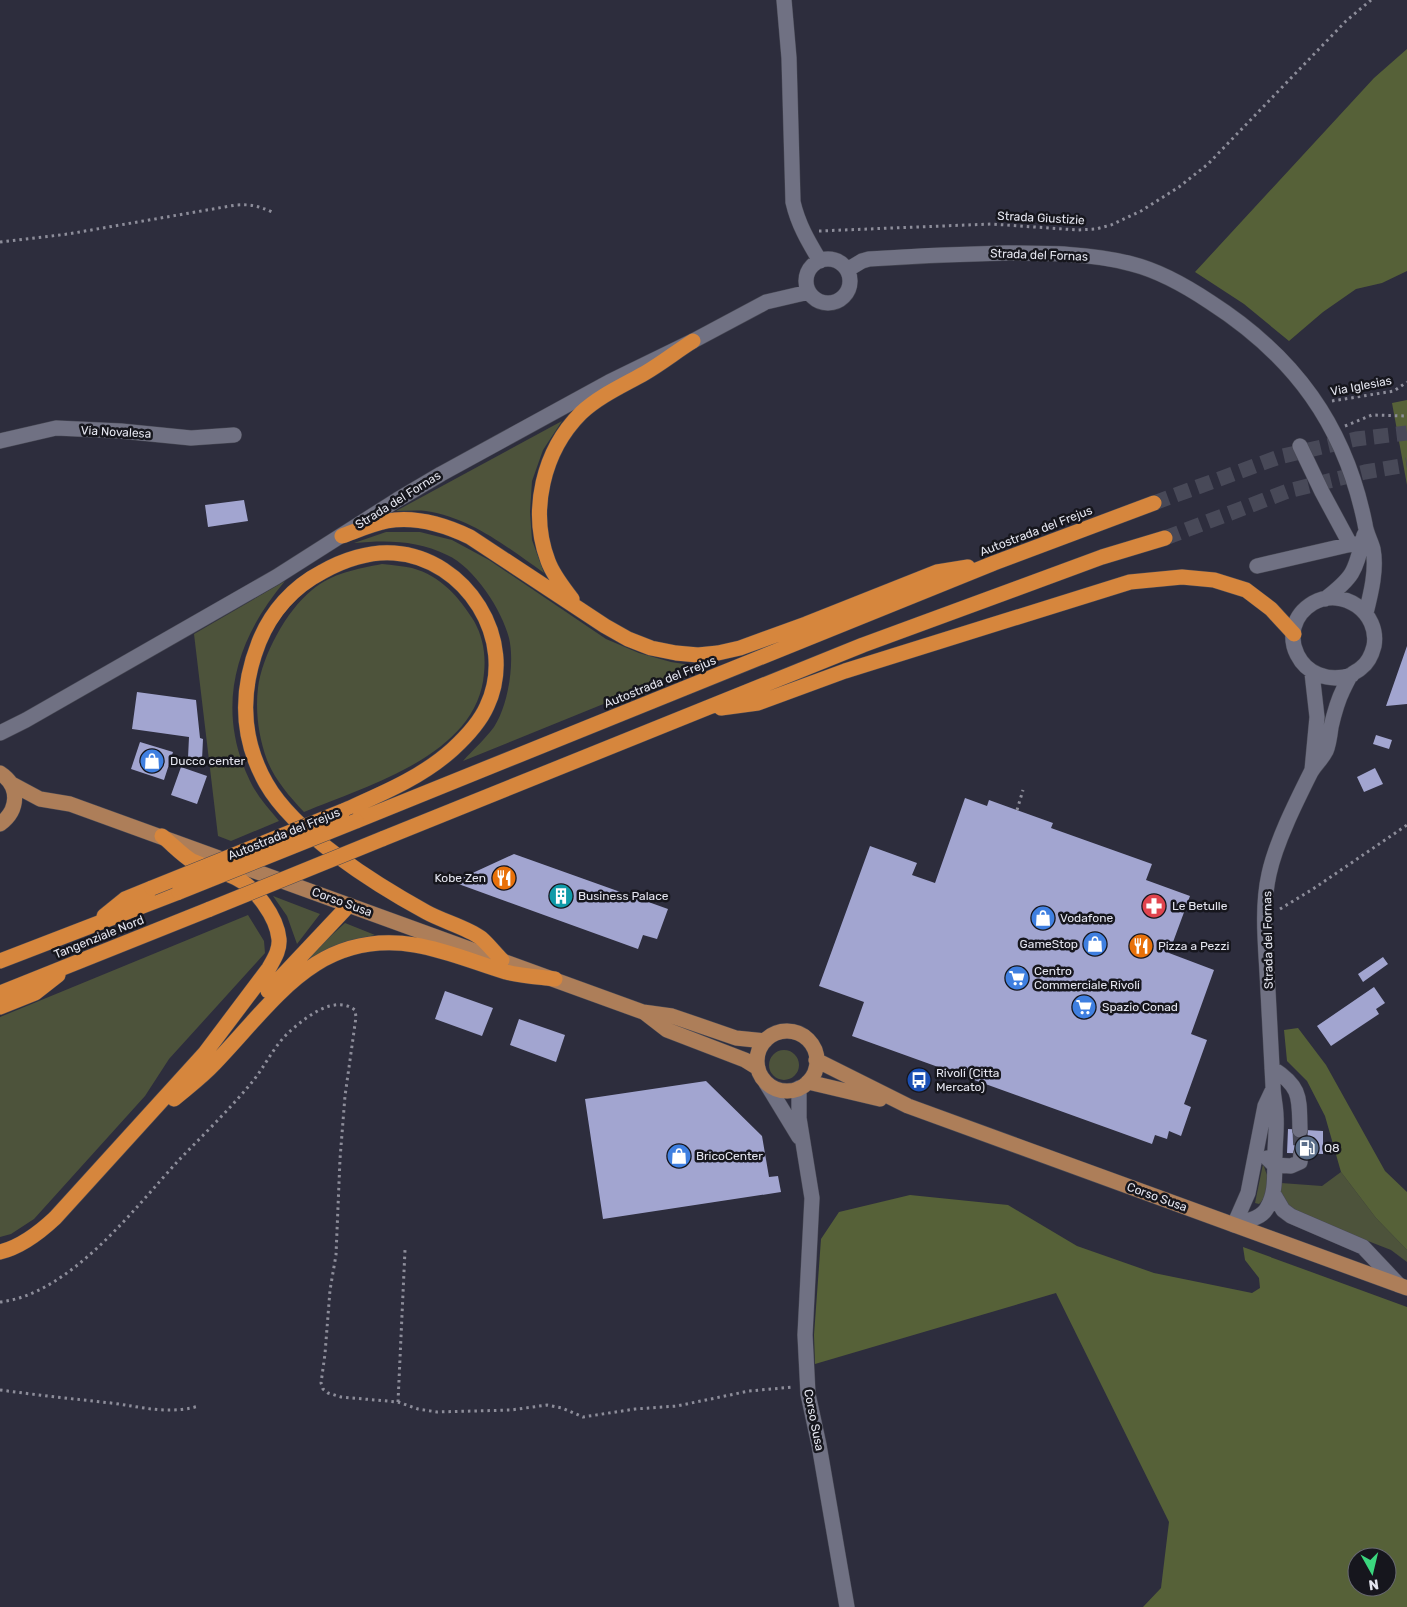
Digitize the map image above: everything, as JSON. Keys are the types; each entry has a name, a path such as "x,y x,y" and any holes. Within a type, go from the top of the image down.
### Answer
{"highway":[{"path":"579,609 559,582 548,562 542,543 539,521 539,497 553,454 566,431 582,412 607,394 648,371 693,341"},
{"name":"Autostrada del Frejus","path":"179,892 994,563 1154,503"},
{"path":"342,536 387,522 408,520 450,528 470,537 605,626 628,639 651,648 698,655 740,648 937,572 994,563"},
{"path":"697,711 970,605 1102,557 1165,538"},
{"path":"93,925 126,899 152,888 343,811 395,787 428,768 452,749 472,729 487,706 494,683 496,659 492,634 482,610 467,588 447,572 423,560 394,553 364,556 336,564 311,577 290,594 275,613 261,637 252,660 246,686 245,710 248,737 255,759 267,784 297,822 347,862 398,896 430,914 480,937 502,960"},
{"path":"697,711 758,702 844,671 1130,582 1182,577 1214,580 1246,590 1271,609 1294,634"},
{"name":"Tangenziale Nord","path":"0,993 697,711"},
{"path":"0,1252 22,1244 40,1232 55,1218 205,1053 269,968 277,953 279,940 276,927 265,905 251,888 237,878 191,860 162,836"},
{"name":"Tangenziale Nord","path":"0,961 179,892"},
{"path":"205,1053 230,1032 349,905"},
{"path":"122,1145 213,1065 280,991 307,970 330,956 352,946 383,942 416,945 440,950 508,972 555,979"},
{"path":"0,1007 35,993 73,963"}],"main road":[{"name":"Corso Susa","path":"0,773 12,784 40,799 70,804 162,836 643,1012 672,1016 736,1038 765,1041"},
{"path":"12,784 15,793 15,803 12,812"},
{"path":"0,824 12,812 40,799"},
{"name":"Corso Susa","path":"643,1012 668,1030 745,1060 758,1068"},
{"path":"780,1032 797,1033 811,1044 816,1060 814,1072 804,1085 782,1090 766,1083 758,1068 759,1050 765,1041 780,1032"},
{"name":"Corso Susa","path":"816,1060 908,1106 1403,1286"},
{"name":"Corso Susa","path":"804,1085 908,1106"}],"street":[{"path":"784,0 790,58 793,202 803,233 820,261"},
{"name":"Strada del Fornas","path":"847,270 869,259 969,254 1067,254 1105,258 1132,264 1170,278 1226,312 1277,354 1298,378 1317,403 1351,470 1359,539 1358,561 1353,574 1342,586 1325,599"},
{"path":"832,260 838,262 847,270 849,285 841,298 827,303 814,298 809,292 806,278 808,270 813,265 820,261 832,260"},
{"name":"Strada del Fornas","path":"0,734 259,587 441,474 609,382 693,341 766,302 809,292"},
{"name":"Via Novalesa","path":"0,440 56,428 121,431 191,438 234,435"},
{"name":"Strada del Fornas","path":"1300,446 1322,492 1359,539 1373,548 1374,560 1366,612"},
{"path":"1257,566 1359,539"},
{"path":"1338,598 1348,600 1366,612 1373,629 1374,647 1362,668 1352,675 1332,678 1312,672 1297,656 1294,646 1294,634 1297,622 1313,603 1325,599 1338,598"},
{"name":"Strada del Fornas","path":"1312,672 1317,717 1312,770"},
{"name":"Strada del Fornas","path":"1274,1193 1276,1115 1273,1089 1266,917 1268,881 1276,848 1312,770 1326,752 1336,708 1343,689 1352,675"},
{"path":"1272,1068 1286,1077 1298,1094 1300,1130"},
{"name":"Corso Susa","path":"766,1083 802,1142"},
{"name":"Corso Susa","path":"804,1085 799,1118 812,1198 805,1335 807,1382 847,1607"},
{"name":"Strada del Fornas","path":"1234,1225 1248,1194 1264,1111 1273,1089"},
{"path":"1264,1111 1267,1125 1267,1158 1274,1165 1296,1165 1301,1158 1301,1153"},
{"path":"1234,1225 1262,1214 1267,1209 1274,1193"},
{"path":"1274,1193 1283,1210 1291,1216 1363,1248 1403,1286"}],"path":[{"name":"Strada Giustizie","path":"803,233 832,230 872,230 991,224 1078,230 1096,229 1111,225 1141,211 1179,187 1208,164 1346,21 1370,0"},
{"path":"0,242 68,234 236,205 248,204 272,212"},
{"name":"Via Iglesias","path":"1317,403 1394,391 1407,382"},
{"path":"1333,432 1372,415 1407,416"},
{"path":"1016,810 1023,790"},
{"path":"1266,917 1313,889 1407,825"},
{"path":"0,1302 31,1294 52,1283 75,1267 132,1211 253,1080 288,1034 328,1006 339,1004 349,1005 355,1010 356,1017 352,1032 343,1122 336,1254 330,1290 321,1383 323,1389 328,1394 341,1397 398,1402 418,1410 437,1412 494,1411 547,1405 562,1408 576,1416 591,1417 635,1409 689,1404 749,1391 791,1388 807,1382"},
{"path":"398,1402 405,1250"},
{"path":"0,1390 163,1411 184,1410 199,1406"}],"green space":[{"path":"1407,49 1407,271 1382,283 1356,289 1323,312 1289,341 1244,304 1195,272 1374,78"},
{"path":"1407,400 1407,485 1392,403"},
{"path":"562,421 543,450 532,481 530,512 532,540 544,573 489,535 459,520 426,511 396,511"},
{"path":"386,532 420,532 452,540 489,560 606,639 639,653 671,662 697,666 463,761 494,727 503,708 511,672 509,638 500,615 486,590 457,561 436,550 413,544 401,542 354,543"},
{"path":"382,564 412,568 432,576 455,596 468,612 480,633 485,660 484,673 477,701 462,726 441,746 416,763 387,778 304,812 278,781 267,760 262,743 257,716 257,697 264,662 277,635 293,610 312,590 336,576"},
{"path":"285,581 254,627 243,651 236,676 233,702 234,728 239,754 253,787 279,821 231,841 218,836 194,634"},
{"path":"273,896 320,914 297,944 287,916"},
{"path":"248,915 264,941 265,953 169,1059 145,1096 34,1219 11,1234 0,1237 0,1017"},
{"path":"345,923 375,935 344,942 302,964 324,942"},
{"path":"1298,1028 1326,1065 1385,1171 1407,1192 1407,1250 1376,1218 1341,1172 1325,1116 1307,1081 1287,1061 1284,1030"},
{"path":"784,1050 795,1054 799,1065 795,1076 784,1080 773,1076 769,1065 773,1054"},
{"path":"1263,1164 1268,1177 1268,1187 1259,1204 1255,1203"},
{"path":"1341,1172 1376,1218 1407,1250 1407,1262 1391,1250 1304,1216 1287,1205 1281,1192 1281,1183 1322,1186"},
{"path":"910,1195 1008,1205 1077,1246 1154,1273 1252,1293 1260,1288 1259,1278 1245,1260 1243,1247 1407,1307 1407,1607 1143,1607 1161,1588 1169,1522 1056,1293 815,1364 814,1335 821,1239 839,1212"}],"building":[{"path":"244,500 248,521 208,527 205,505"},
{"path":"1407,646 1407,704 1386,706"},
{"path":"137,692 196,700 200,738 203,739 202,760 188,758 189,737 132,729"},
{"path":"1376,735 1392,740 1389,749 1373,744"},
{"name":"Ducco center","path":"140,742 173,752 164,780 131,769"},
{"path":"181,767 207,776 197,804 171,795"},
{"path":"1375,768 1383,784 1364,792 1357,777"},
{"name":"Centro Commerciale Rivoli","path":"965,798 987,806 989,800 1053,823 1051,828 1152,864 1146,880 1190,896 1169,953 1214,970 1191,1034 1207,1040 1184,1104 1191,1107 1181,1136 1169,1131 1167,1139 1155,1135 1152,1144 852,1036 864,1002 819,986 870,846 917,863 912,875 935,883"},
{"name":"Business Palace","path":"514,854 668,909 657,939 643,935 638,949 453,882"},
{"path":"1383,957 1388,964 1363,982 1358,974"},
{"path":"1374,987 1385,1003 1376,1009 1379,1014 1331,1046 1317,1026"},
{"path":"445,991 493,1008 482,1036 435,1019"},
{"path":"519,1019 565,1035 556,1062 510,1045"},
{"name":"BricoCenter","path":"706,1081 762,1136 769,1177 778,1176 781,1192 603,1219 585,1099"},
{"path":"1288,1129 1323,1131 1323,1154 1287,1153"}],"tunnel":[{"path":"1154,503 1279,457 1356,439 1407,433"},
{"path":"1165,538 1288,491 1365,472 1407,465"},
{"path":"1300,1130 1301,1153"}],"place":[{"name":"Ducco center","path":"152,761"},
{"name":"Kobe Zen","path":"504,878"},
{"name":"Business Palace","path":"561,896"},
{"name":"Le Betulle","path":"1154,906"},
{"name":"Vodafone","path":"1043,918"},
{"name":"GameStop","path":"1095,944"},
{"name":"Pizza a Pezzi","path":"1141,946"},
{"name":"Centro Commerciale Rivoli","path":"1017,978"},
{"name":"Spazio Conad","path":"1084,1007"},
{"name":"Rivoli (Citta Mercato)","path":"919,1080"},
{"name":"Q8","path":"1307,1148"},
{"name":"BricoCenter","path":"679,1156"}]}
